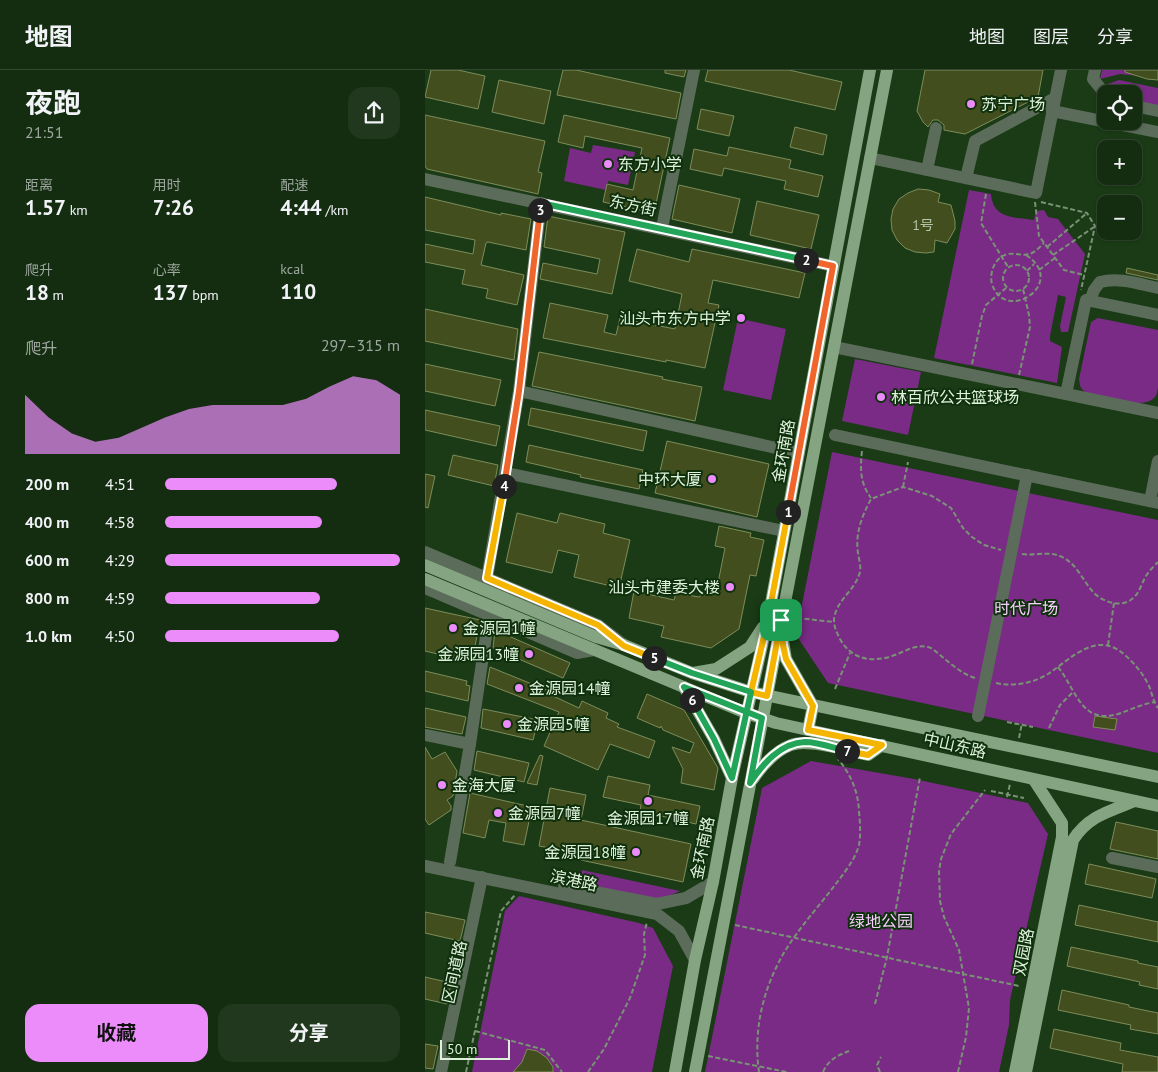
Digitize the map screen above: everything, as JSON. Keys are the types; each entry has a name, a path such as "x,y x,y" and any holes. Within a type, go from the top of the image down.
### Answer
{"main road":[{"name":"金环南路","path":"675,1072 695,960 713,882 732,778 768,619 868,70"},
{"name":"金环南路","path":"695,1072 887,70"},
{"name":"中山东路","path":"425,565 596,637 692,673 751,692 1158,777"},
{"name":"中山东路","path":"425,579 456,592 490,611 552,637 594,650 762,718 808,730 1158,806"},
{"path":"692,673 716,669 750,647 768,619"},
{"path":"781,620 786,659 813,706 808,730"},
{"path":"684,687 714,739 732,778"},
{"path":"750,783 763,764 791,745 806,742 868,755 882,745"},
{"path":"1034,780 1062,823 1068,839 1095,818 1135,800"},
{"name":"双园路","path":"1015,1072 1068,839"},
{"name":"双园路","path":"1026,1072 1068,839"}],"street":[{"path":"662,228 694,70"},
{"path":"870,158 1036,193 1061,70"},
{"path":"1095,70 1093,80 1097,85"},
{"path":"966,178 975,141 1055,98"},
{"path":"1142,108 1158,111"},
{"path":"1052,111 1158,132"},
{"path":"927,170 936,128"},
{"name":"东方街","path":"425,179 662,228 833,266"},
{"path":"487,578 519,391 541,203"},
{"path":"1085,296 1094,290 1100,282 1107,280 1124,280 1158,288"},
{"path":"1066,394 1086,300 1085,296"},
{"path":"1085,296 1158,316"},
{"path":"834,347 1158,413"},
{"path":"519,391 799,453"},
{"path":"835,435 1154,502 1158,461"},
{"path":"506,473 784,531"},
{"path":"978,716 1027,475"},
{"path":"425,552 598,625 624,646"},
{"path":"451,575 467,570"},
{"path":"425,588 490,611 450,862"},
{"path":"442,595 456,592"},
{"path":"553,619 565,612"},
{"path":"425,735 470,744"},
{"name":"滨港路","path":"425,857 657,904 686,898 713,882"},
{"path":"1112,858 1158,867"},
{"name":"滨港路","path":"425,866 657,914 679,931 695,960"},
{"path":"441,1072 486,878"},
{"name":"区间道路","path":"449,1072 486,878"}],"path":[{"path":"987,190 981,223 1008,267"},
{"path":"1085,275 1064,270 1039,236 1034,200 1087,213 1095,226 1085,275 1085,296"},
{"path":"1047,247 1087,213"},
{"path":"1053,255 1095,226"},
{"path":"1026,255 1035,263 1039,270 1040,282 1032,296 1025,300 1009,301 998,294 992,285 992,269 996,262 1009,254 1026,255 1033,253 1044,243"},
{"path":"1039,270 1055,258"},
{"path":"1027,271 1035,263"},
{"path":"1016,265 1027,271 1029,275 1028,283 1023,290 1014,292 1006,288 1002,279 1008,267 1016,265"},
{"path":"971,369 986,305 1006,288"},
{"path":"1019,378 1029,327 1029,315 1023,290"},
{"path":"863,441 860,470 862,482 871,499 859,526 859,575 839,602 834,616 834,627 845,648 850,653 869,659 882,659 917,646 931,647 964,674 1005,685 1024,684 1039,678 1058,667 1070,657 1088,648 1108,645 1125,655 1136,667 1149,685 1158,708"},
{"path":"903,487 911,451"},
{"path":"1108,645 1114,603"},
{"path":"797,618 834,622"},
{"path":"835,689 850,653"},
{"path":"1058,667 1067,679 1073,692 1091,714 1106,717 1155,702"},
{"path":"1049,728 1060,706 1073,692"},
{"path":"1007,722 1033,728"},
{"path":"1018,742 1022,724"},
{"path":"759,1072 757,1035 763,1000 775,969 794,938 848,868 858,847 861,832 856,792 853,780 838,759"},
{"path":"875,1004 887,957 920,777"},
{"path":"1007,796 1011,777"},
{"path":"958,1072 967,1036 969,1008 959,950 944,916 940,901 939,871 941,859 951,834 985,790"},
{"path":"991,791 1007,796 1024,798"},
{"path":"466,1072 501,911 517,893"},
{"path":"587,1072 604,1048 630,998 645,955 644,934 647,922"},
{"path":"732,925 1019,986"},
{"path":"474,1031 545,1050 562,1072"},
{"path":"823,1072 833,1058 849,1052"},
{"path":"706,1056 787,1072"},
{"path":"880,1072 877,1064 881,1057"}],"green space":[{"path":"1102,70 1133,70 1140,76 1120,74 1100,79"},
{"path":"1119,80 1158,88 1158,108 1142,105 1142,85 1105,85"},
{"path":"593,145 635,152 628,185 608,181 606,190 564,181 570,148 591,153"},
{"path":"969,190 991,194 996,208 1000,212 1012,217 1034,220 1036,211 1044,210 1048,217 1058,219 1085,254 1068,332 1061,332 1060,326 1066,297 1058,295 1050,336 1050,341 1062,347 1057,383 934,358"},
{"path":"738,318 786,329 771,400 723,390"},
{"path":"1098,318 1158,330 1158,388 1154,398 1141,403 1123,402 1089,394 1081,388 1079,379 1091,322"},
{"name":"林百欣公共篮球场","path":"855,359 921,372 908,435 842,421"},
{"name":"时代广场","path":"832,452 1158,520 1158,753 828,683 796,635"},
{"name":"绿地公园","path":"811,761 914,779 1028,803 1048,834 1010,1000 1009,1025 999,1072 705,1072 762,788"},
{"path":"582,870 680,891 656,900 579,884"},
{"path":"519,896 639,923 653,928 673,966 652,1072 472,1072 505,911"}],"building":[{"path":"431,70 458,70 485,76 478,109 425,97"},
{"path":"563,70 576,70 681,93 676,119 557,95"},
{"path":"665,70 686,70 684,77 665,73"},
{"path":"708,70 789,70 842,82 835,110 705,81"},
{"name":"苏宁广场","path":"925,70 1043,70 1038,97 965,134 944,130 944,125 938,120 933,120 928,127 923,122 917,111"},
{"path":"1125,70 1158,70 1158,80 1147,79 1125,72"},
{"path":"499,80 551,91 544,124 492,112"},
{"path":"701,109 734,116 729,136 697,129"},
{"path":"425,115 545,141 538,172 542,173 538,194 427,169 425,166"},
{"path":"564,115 670,138 654,213 603,202 607,184 633,190 642,148 585,136 583,148 558,142"},
{"path":"795,127 827,135 823,155 790,147"},
{"path":"729,147 791,160 789,168 823,176 818,197 784,189 786,181 724,168 722,176 690,169 694,149 727,156"},
{"path":"679,185 740,199 732,233 672,219"},
{"path":"918,189 940,194 938,202 951,205 955,229 947,243 935,240 934,252 915,252 905,248 897,240 892,230 891,219 893,209 899,199"},
{"path":"425,197 501,215 501,213 531,219 526,250 488,242 486,243 481,265 524,275 517,305 486,298 488,289 462,284 465,270 425,262 425,244 473,254 475,240 425,230"},
{"path":"757,201 819,215 811,249 750,235"},
{"path":"548,216 625,232 612,294 540,279 543,263 597,274 600,259 544,247"},
{"path":"637,249 689,262 692,249 805,273 799,298 713,280 708,303 719,305 705,368 543,338 550,303 608,315 604,332 616,335 620,318 675,329 682,294 629,281"},
{"path":"1127,268 1158,275 1158,280 1126,273"},
{"path":"425,309 518,329 514,360 425,341"},
{"path":"539,352 663,377 662,379 702,387 695,421 532,386"},
{"path":"425,364 501,380 495,406 425,391"},
{"path":"531,408 647,431 643,451 528,425"},
{"path":"425,410 500,426 496,446 425,430"},
{"name":"中环大厦","path":"667,441 769,464 757,517 655,493"},
{"path":"529,445 643,470 639,489 580,477 581,475 526,462"},
{"path":"453,455 498,465 494,486 448,475"},
{"path":"425,474 435,476 428,508 425,507"},
{"path":"517,513 557,523 560,513 605,524 603,533 630,540 619,588 574,577 579,555 558,550 552,573 506,562"},
{"name":"汕头市建委大楼","path":"719,526 751,533 750,537 764,540 756,576 750,575 739,629 711,648 661,637 664,626 629,618 634,591 674,600 676,593 699,597 718,583 725,548 715,546"},
{"name":"金源园1幢","path":"425,608 480,620 472,662 425,651"},
{"name":"金源园13幢","path":"495,630 570,663 563,678 493,648"},
{"path":"490,667 554,693 553,696 579,708 582,701 608,713 606,718 619,724 617,727 655,741 649,758 610,744 598,770 544,746 559,712 487,684"},
{"path":"425,671 467,681 466,685 470,686 468,701 425,691"},
{"path":"647,694 684,710 718,768 714,790 681,783 683,769 672,747 690,753 694,743 663,730 661,726 660,728 637,718"},
{"path":"425,708 466,717 462,734 425,727"},
{"name":"金源园5幢","path":"483,709 538,720 533,740 481,728"},
{"path":"1095,716 1117,719 1115,730 1093,727"},
{"name":"金海大厦","path":"425,747 432,759 445,752 457,771 453,796 447,800 451,810 429,825 425,819"},
{"path":"477,751 529,763 524,782 474,770"},
{"path":"540,755 543,756 537,785 527,783"},
{"name":"金源园17幢","path":"608,776 650,785 648,795 700,806 696,824 640,811 641,805 603,797"},
{"name":"金源园18幢","path":"550,788 586,795 581,820 691,844 683,882 581,860 582,854 539,846"},
{"name":"金源园7幢","path":"470,793 532,807 524,845 503,841 506,823 489,820 485,838 463,833"},
{"path":"1116,822 1158,831 1158,859 1110,849"},
{"path":"1089,864 1156,879 1152,898 1085,884"},
{"path":"1079,905 1158,922 1158,942 1075,925"},
{"path":"425,912 465,920 460,941 425,933"},
{"path":"1071,947 1158,967 1158,989 1139,985 1140,982 1067,966"},
{"path":"425,977 451,983 447,1004 425,999"},
{"path":"1062,990 1158,1013 1158,1034 1130,1029 1131,1025 1058,1010"},
{"path":"1054,1029 1121,1043 1120,1050 1158,1057 1158,1072 1122,1072 1123,1064 1050,1048"},
{"path":"425,1044 438,1046 433,1069 425,1068"},
{"path":"527,1049 537,1051 547,1058 553,1067 553,1072 513,1072 522,1062"}],"place":[{"name":"苏宁广场","path":"971,104"},
{"name":"东方小学","path":"608,164"},
{"name":"汕头市东方中学","path":"741,318"},
{"name":"林百欣公共篮球场","path":"881,397"},
{"name":"中环大厦","path":"712,479"},
{"name":"汕头市建委大楼","path":"730,587"},
{"name":"金源园1幢","path":"453,628"},
{"name":"金源园13幢","path":"529,654"},
{"name":"金源园14幢","path":"519,688"},
{"name":"金源园5幢","path":"507,724"},
{"name":"金海大厦","path":"442,785"},
{"name":"金源园17幢","path":"648,801"},
{"name":"金源园7幢","path":"498,813"},
{"name":"金源园18幢","path":"636,852"}],"route":[{"path":"781,620 767,696 751,692 768,619 833,266 541,203 519,391 487,578 598,625 624,646 692,673 751,692 746,713 732,778 714,739 684,687 746,713 762,718 750,783 763,764 791,745 806,742 868,755 882,745 808,730 813,706 786,659 781,620"}]}
